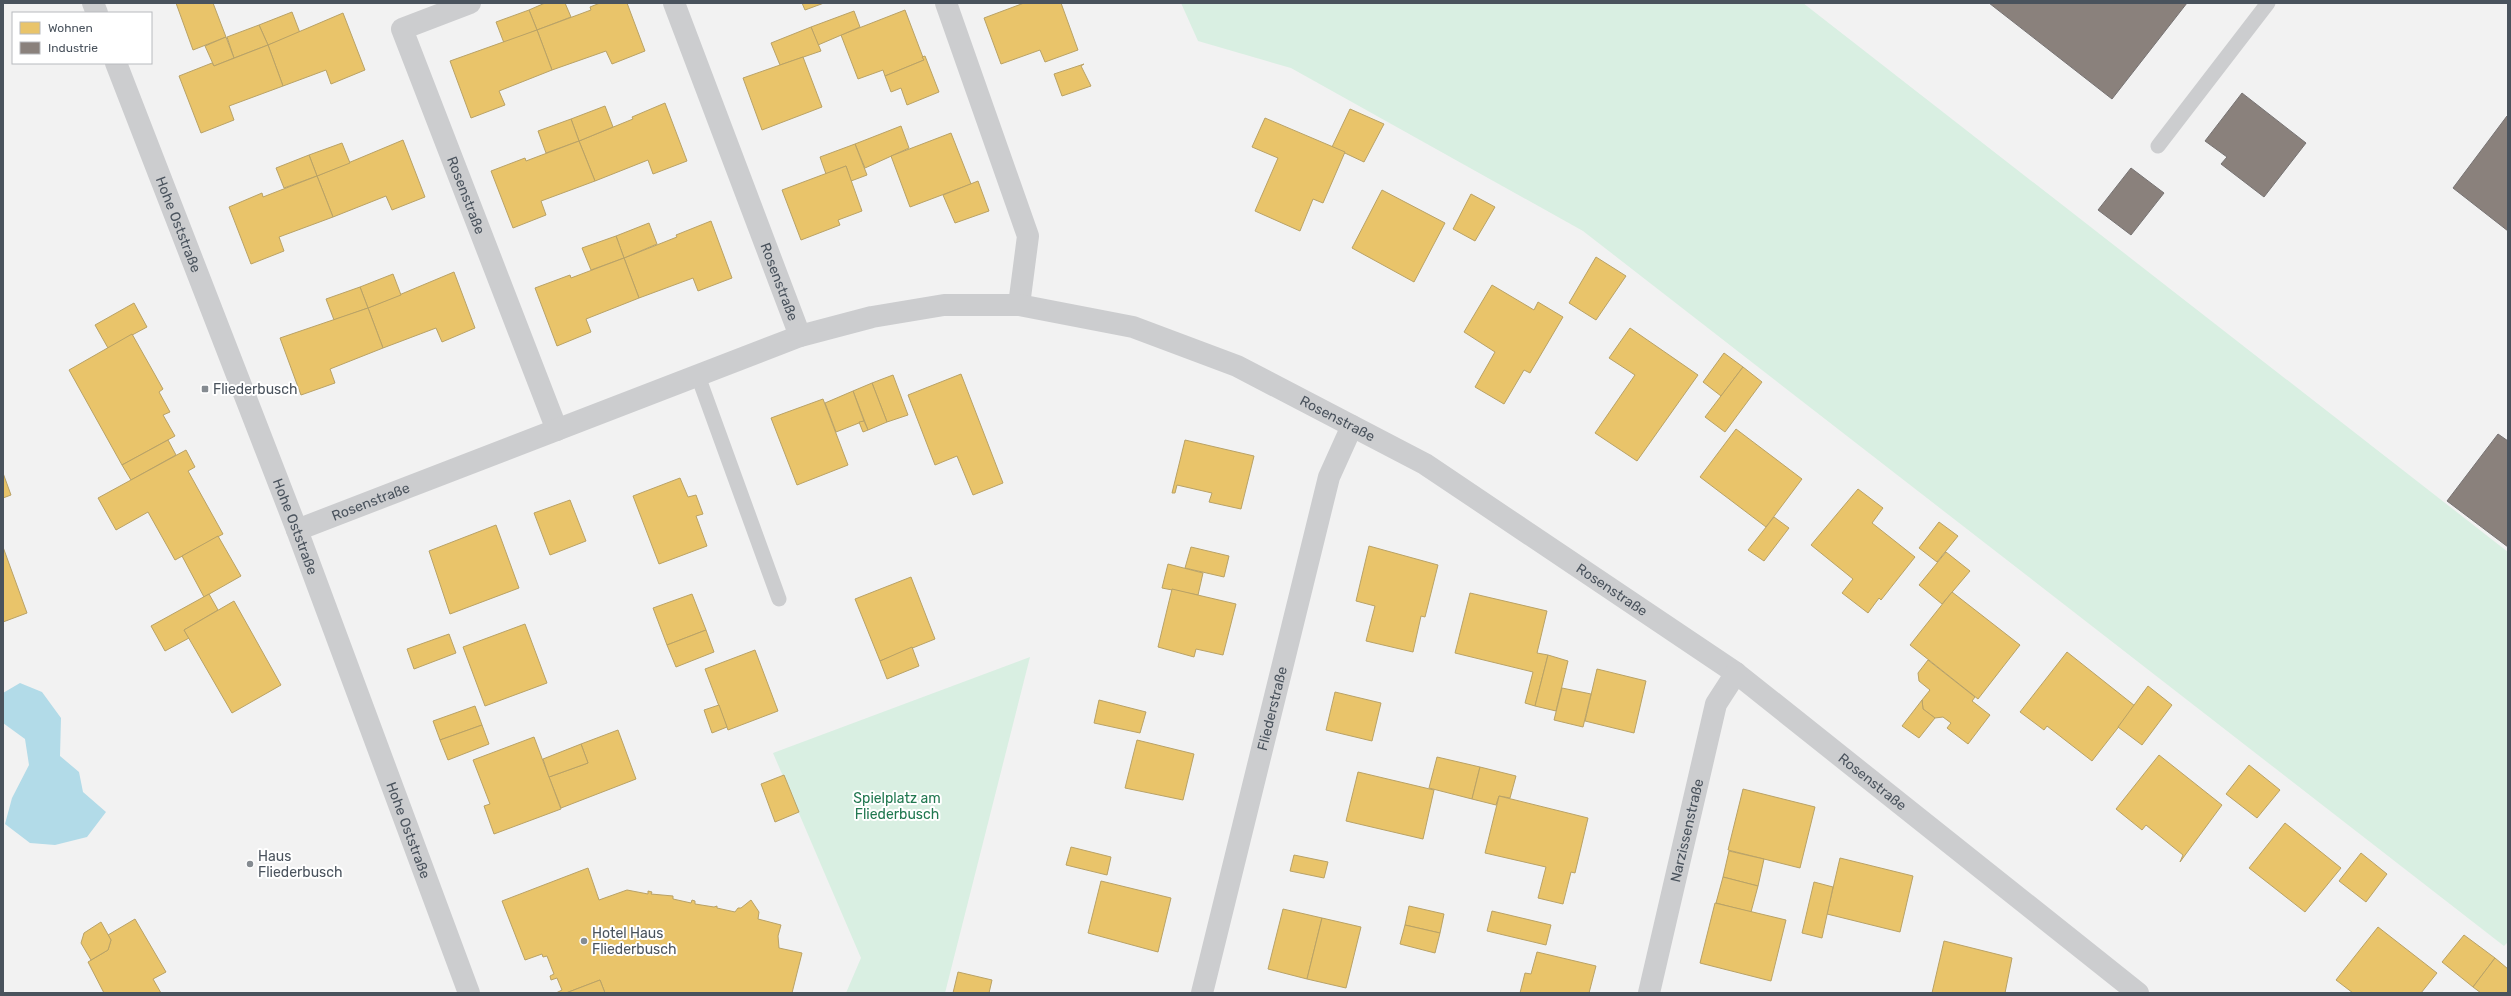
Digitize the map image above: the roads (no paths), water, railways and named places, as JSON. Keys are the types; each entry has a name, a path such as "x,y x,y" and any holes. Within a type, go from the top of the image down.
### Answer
{"street":[{"name":"Rosenstraße","path":"470,3 402,29 557,430"},
{"name":"Rosenstraße","path":"674,3 800,336"},
{"path":"946,3 1028,236 1019,305"},
{"name":"Hohe Oststraße","path":"116,64 297,530 469,993"},
{"name":"Rosenstraße","path":"297,530 800,336 872,317 944,305 1019,305 1133,326 1237,366 1426,464 1736,673 2138,993"},
{"name":"Fliederstraße","path":"1202,993 1329,477 1352,426"},
{"name":"Narzissenstraße","path":"1649,993 1716,704 1736,673"}],"lane":[{"path":"2158,146 2268,3"},
{"path":"698,376 779,599"}],"water":[{"path":"20,683 42,692 61,718 60,756 79,772 83,792 106,812 87,837 55,845 30,843 5,824 12,798 29,765 25,739 3,723 3,693"}],"place":[{"name":"Fliederbusch","path":"205,389"},
{"name":"Haus Fliederbusch","path":"250,864"},
{"name":"Hotel Haus Fliederbusch","path":"584,941"}],"park label":[{"name":"Spielplatz am Fliederbusch","path":"897,806"}]}
